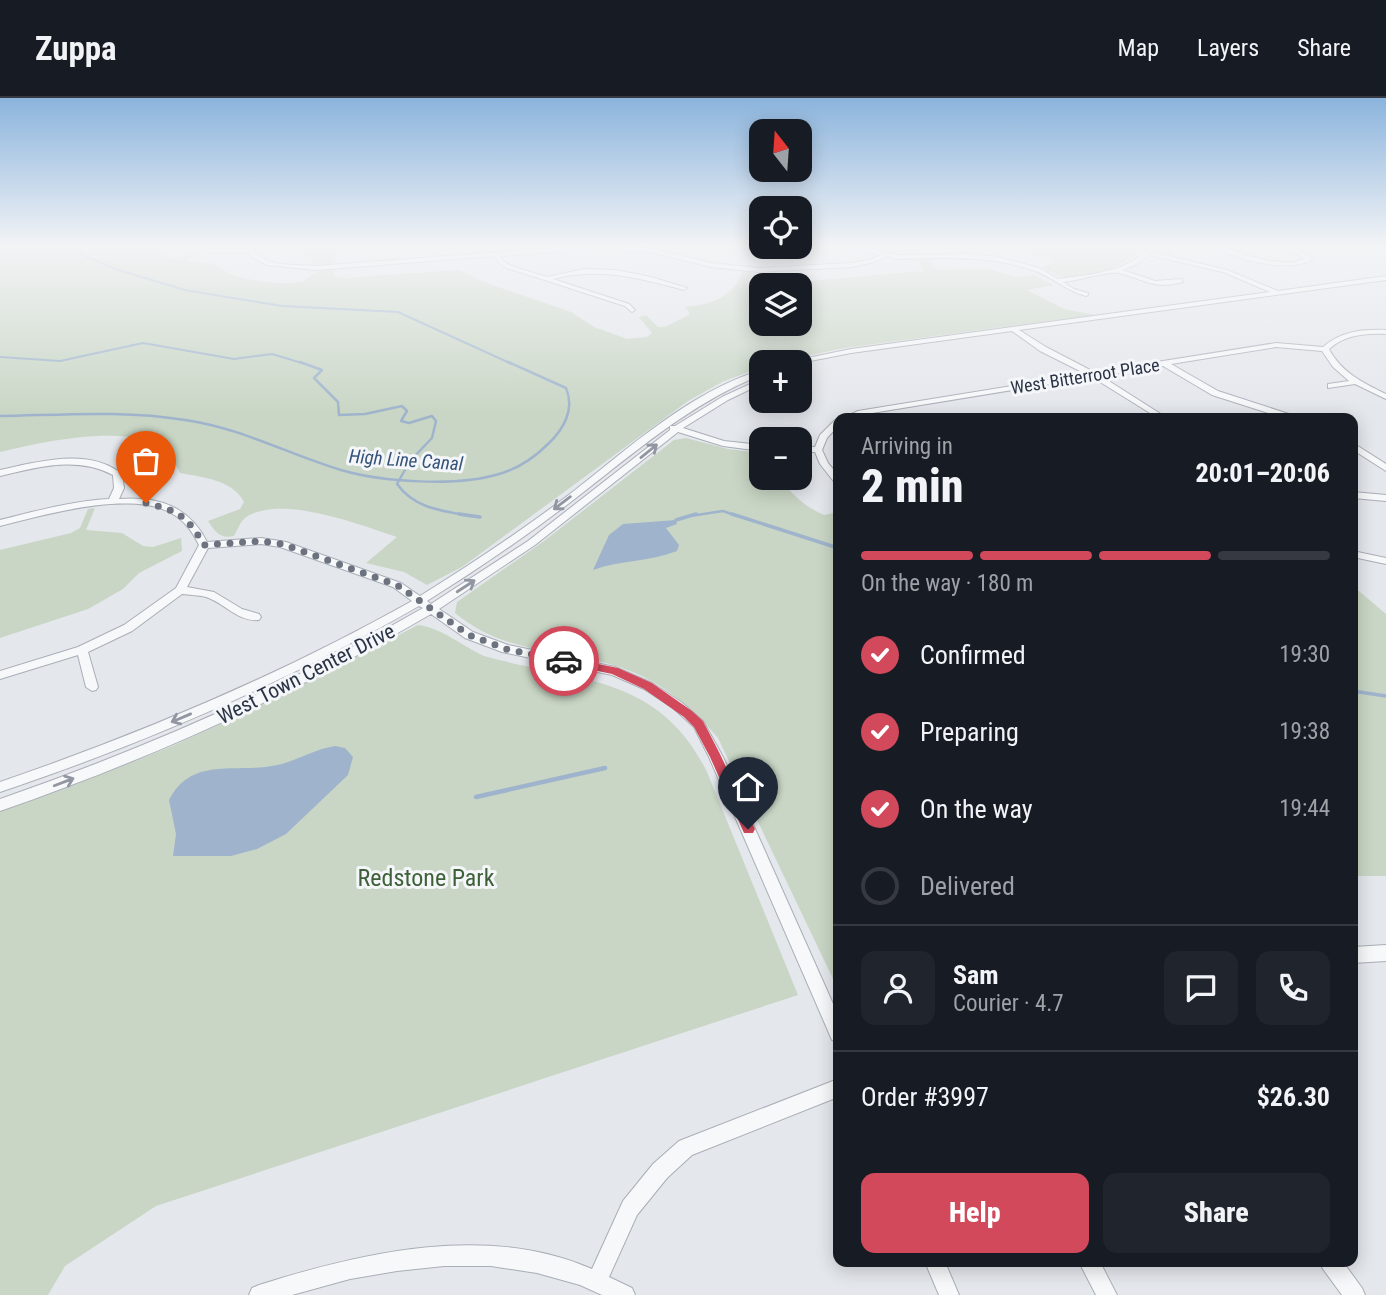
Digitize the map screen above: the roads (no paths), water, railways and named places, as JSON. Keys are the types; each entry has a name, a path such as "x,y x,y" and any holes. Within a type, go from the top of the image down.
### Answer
{"street":[{"path":"614,301 627,305 632,310"},
{"path":"812,365 1223,301"},
{"path":"812,358 1243,301"},
{"path":"1017,332 1043,349 1094,374 1155,413"},
{"path":"1386,332 1348,334 1334,340 1325,349 1330,359 1356,382 1386,397"},
{"name":"West Bitterroot Place","path":"858,413 1276,345 1325,349"},
{"path":"1164,363 1215,393 1277,413"},
{"name":"West Town Center Drive","path":"0,787 129,740 204,709 332,649 418,601 520,535 701,398 749,377"},
{"path":"1331,386 1356,382"},
{"name":"West Town Center Drive","path":"0,805 113,763 247,706 348,656 502,564 676,429 713,404 749,387"},
{"path":"663,425 723,443 749,446"},
{"path":"833,427 823,437 818,450 833,475"},
{"path":"1358,449 1386,468"},
{"path":"812,450 818,450"},
{"path":"0,473 66,462 104,466 117,474 119,488 113,501"},
{"path":"1358,495 1386,498"},
{"path":"0,523 69,506 113,501 146,503 173,510 190,522 204,545"},
{"path":"204,545 252,541 282,544 397,585 469,635 506,649 615,671 648,686 677,705 699,724 726,779 833,1023"},
{"path":"0,675 82,650 128,628 180,590 204,545"},
{"path":"1358,555 1386,561"},
{"path":"180,590 210,594 238,612 255,617"},
{"path":"82,650 92,687"},
{"path":"1358,955 1386,953"},
{"path":"598,1279 630,1208 660,1171 687,1148 833,1090"},
{"path":"259,1295 302,1280 416,1256 516,1257 598,1279 625,1295"},
{"path":"937,1267 949,1295"},
{"path":"1092,1267 1107,1295"},
{"path":"1333,1267 1355,1295"}],"water":[{"path":"676,520 677,524 666,528 679,545 677,551 593,570 609,535 623,524"},
{"path":"335,746 345,748 353,757 348,775 286,834 257,849 231,856 173,856 176,834 169,800 178,786 190,777 217,769 277,765"}],"waterway":[{"name":"High Line Canal","path":"251,301 282,306 398,312 512,364"},
{"path":"0,357 60,361 143,343 234,359 272,354 305,364"},
{"path":"300,362 322,370 314,378 338,402 339,415 365,414 402,406 407,411 401,421 409,423 432,416 436,421 432,438 410,461 399,480"},
{"name":"High Line Canal","path":"399,480 462,481 499,474 525,462 554,438 568,411 566,388 508,362"},
{"name":"High Line Canal","path":"0,416 116,414 185,420 226,429 341,470 399,480"},
{"path":"399,480 397,484 404,492 421,504 465,515"},
{"path":"690,516 723,511 737,516"},
{"path":"459,514 465,515"},
{"path":"676,520 696,514"},
{"path":"732,514 833,546"},
{"path":"465,515 480,517"},
{"path":"465,515 471,516"},
{"path":"1358,692 1386,696"},
{"path":"476,797 605,768"}],"park label":[{"name":"Redstone Park","path":"426,878"}]}
